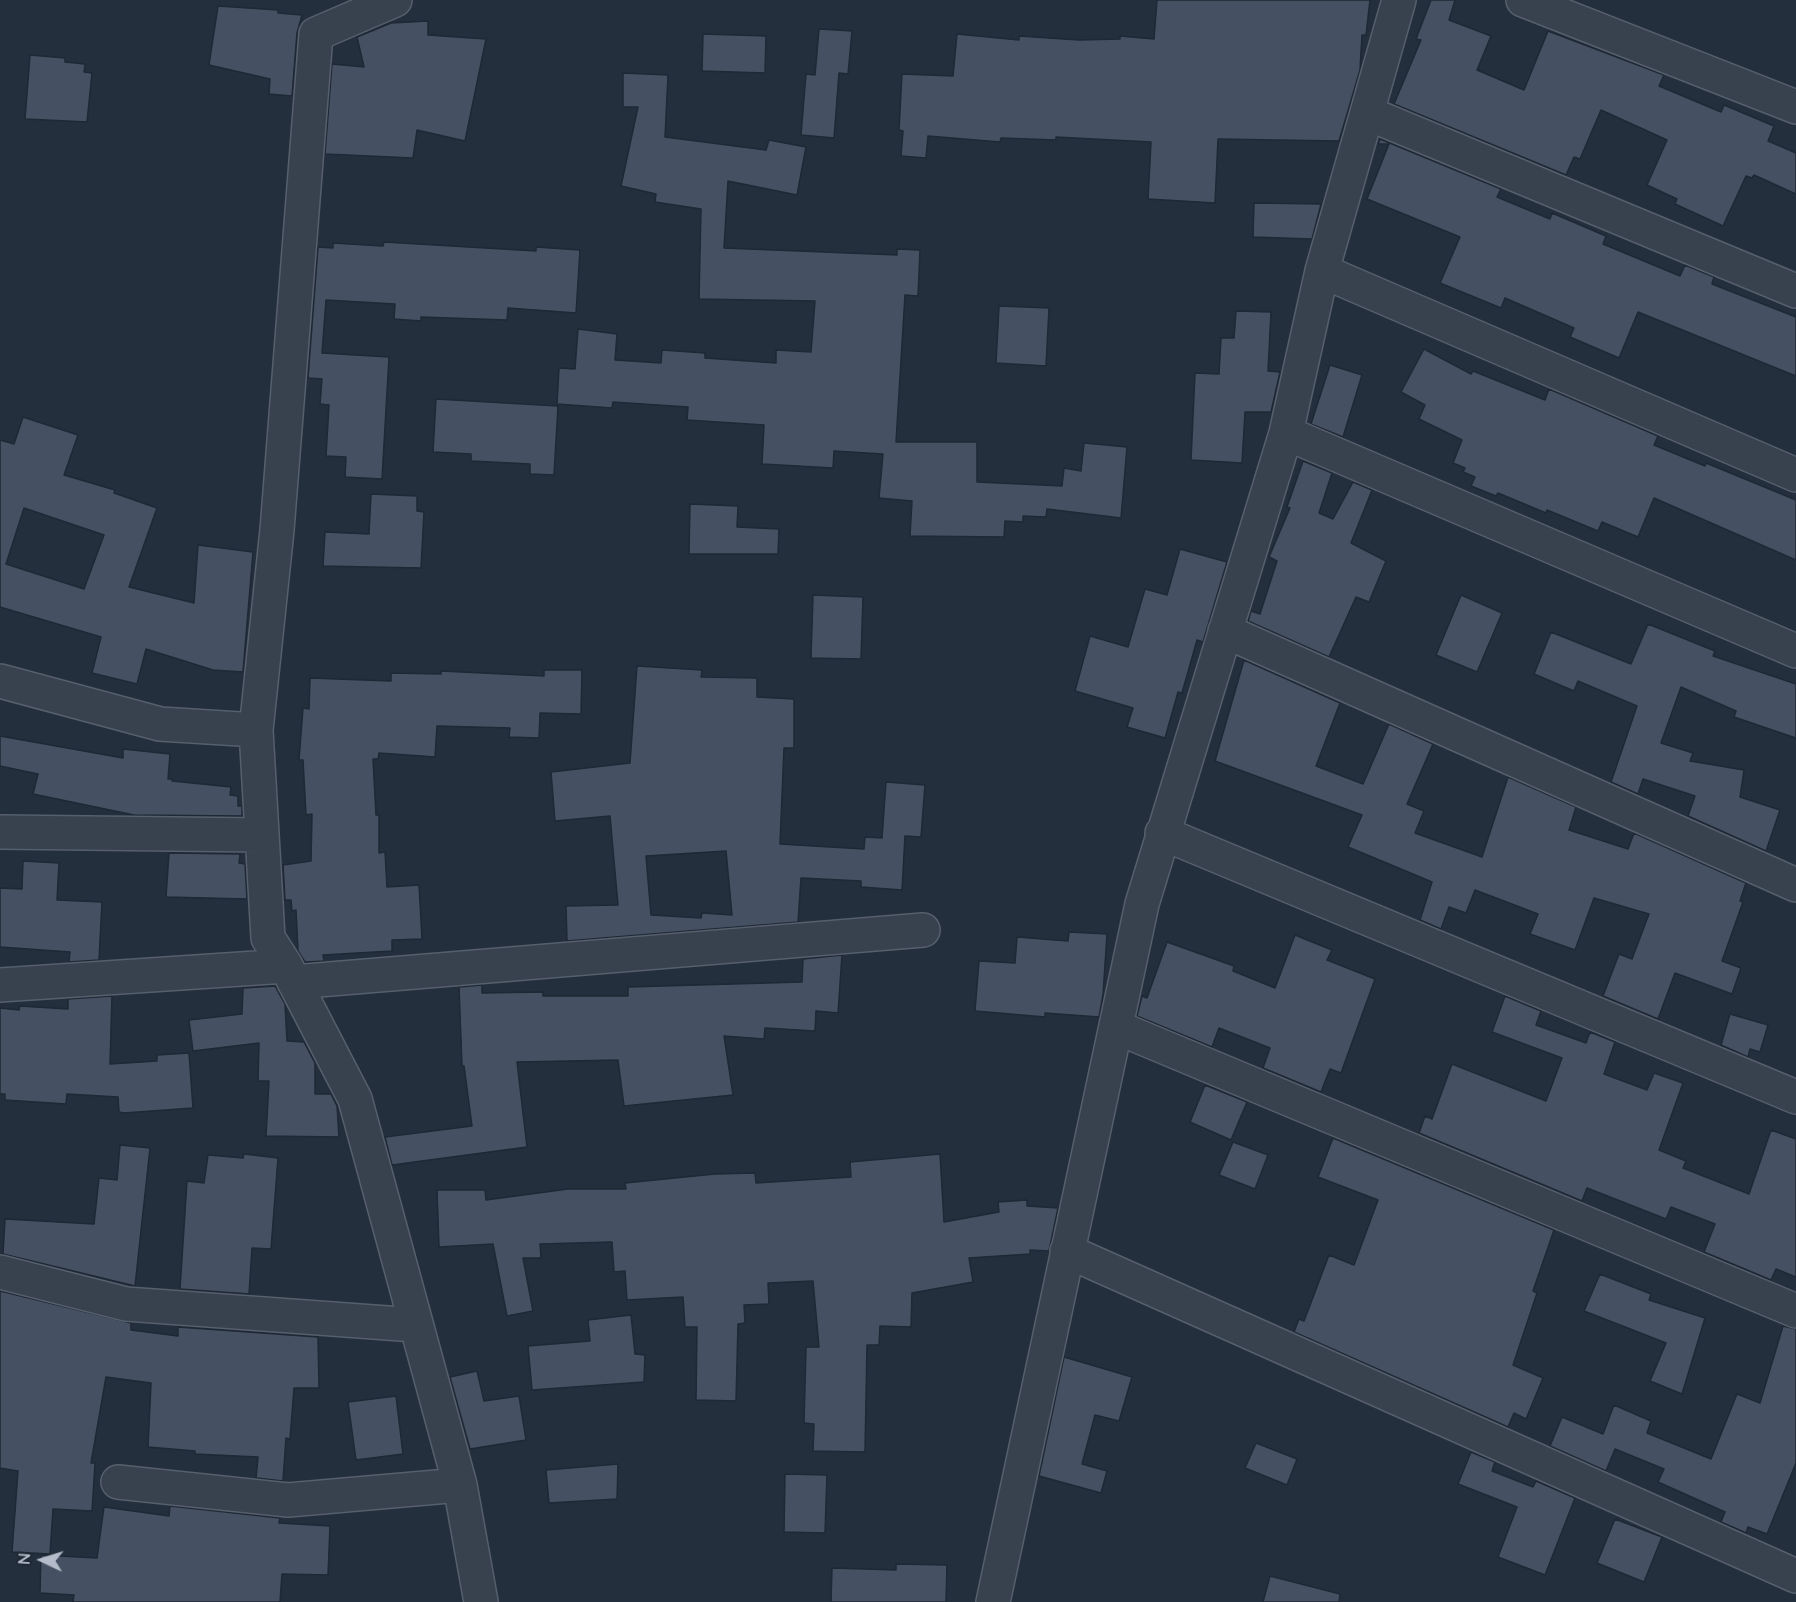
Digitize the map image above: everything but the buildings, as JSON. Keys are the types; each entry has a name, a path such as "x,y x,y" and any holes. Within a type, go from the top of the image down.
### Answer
{"street":[{"path":"395,0 316,34 277,530 256,730 268,938 290,974 355,1099 459,1485 481,1602"},
{"path":"993,1602 1142,904 1286,433 1322,271 1399,0"},
{"path":"1523,0 1796,107"},
{"path":"1367,114 1796,291"},
{"path":"1322,271 1796,475"},
{"path":"1286,433 1796,651"},
{"path":"1226,631 1796,885"},
{"path":"0,681 160,724 256,730"},
{"path":"0,832 262,835"},
{"path":"1162,833 1796,1097"},
{"path":"0,985 290,974 923,930"},
{"path":"1116,1027 1796,1311"},
{"path":"1067,1251 1796,1576"},
{"path":"0,1272 126,1304 415,1325"},
{"path":"118,1482 288,1500 459,1485"}]}
